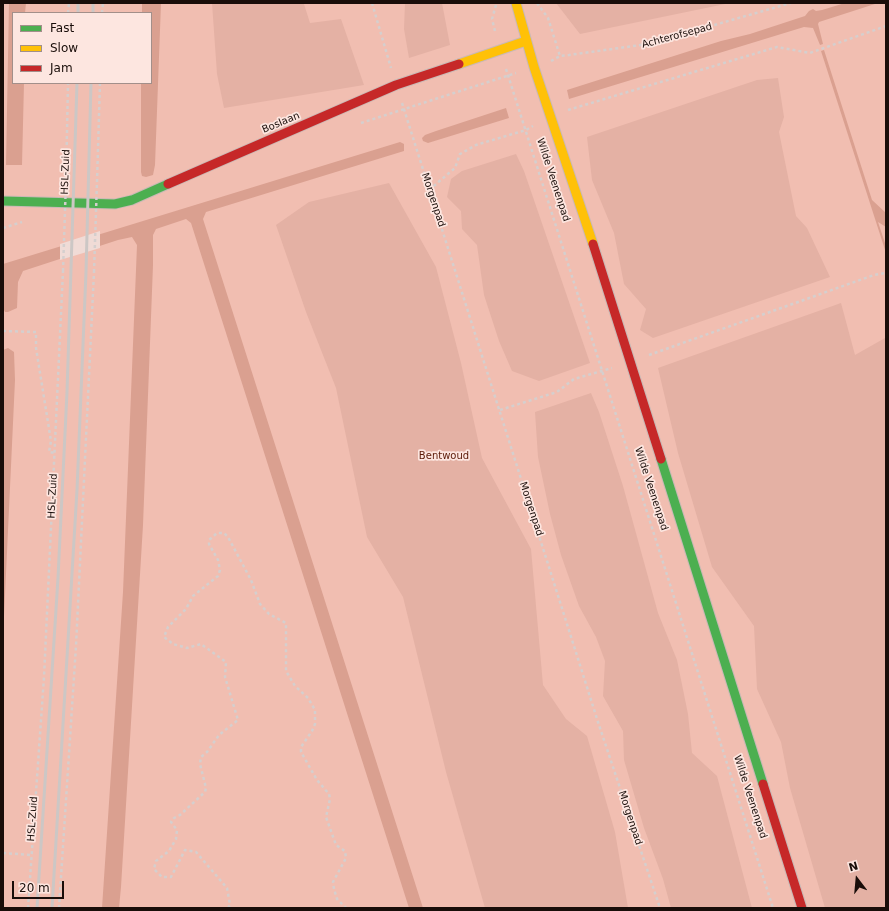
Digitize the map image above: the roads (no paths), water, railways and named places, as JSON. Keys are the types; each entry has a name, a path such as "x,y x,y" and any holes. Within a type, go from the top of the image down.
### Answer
{"street":[{"path":"516,3 526,41"},
{"name":"Boslaan","path":"3,201 115,204 132,200 396,85 526,41"},
{"name":"Wilde Veenenpad","path":"526,41 802,908"}],"railway":[{"path":"78,3 78,12"},
{"path":"93,3 93,12"},
{"path":"37,908 58,578 67,392 77,84"},
{"path":"52,908 77,490 86,272 91,84"}],"park label":[{"name":"Bentwoud","path":"444,456"}]}
